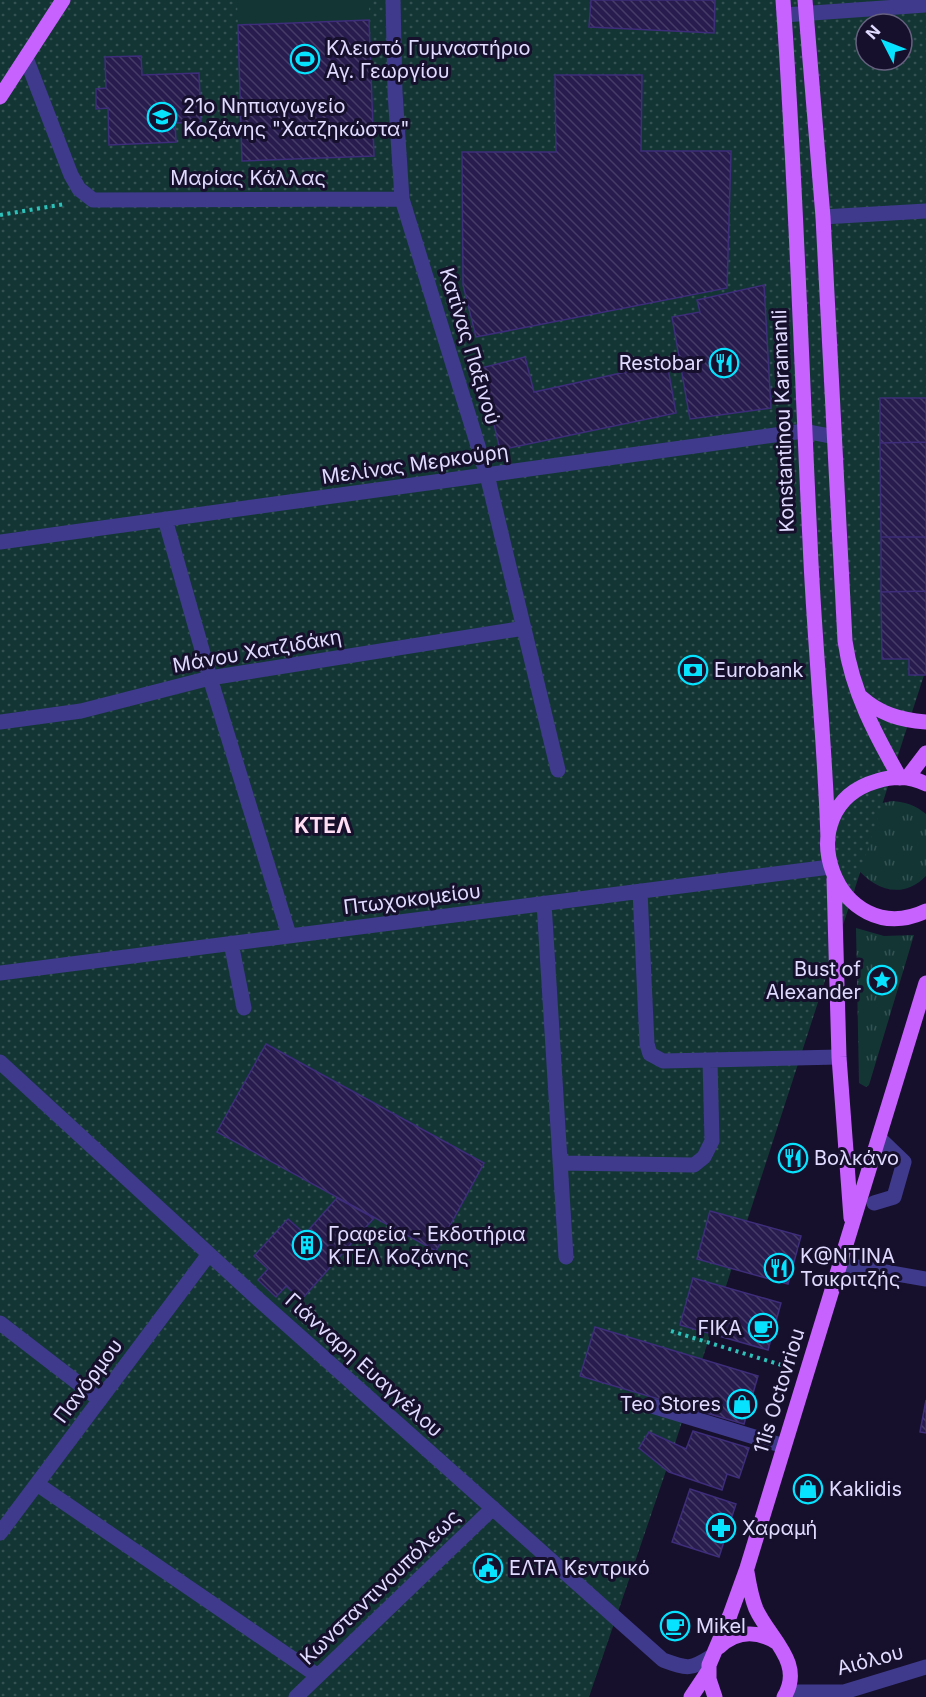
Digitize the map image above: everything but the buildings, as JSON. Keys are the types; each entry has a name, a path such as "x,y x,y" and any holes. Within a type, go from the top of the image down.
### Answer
{"main road":[{"path":"0,97 63,0"},
{"name":"Konstantinou Karamanli","path":"784,7 797,227 811,575 832,873"},
{"path":"806,7 823,217 845,641 852,679 858,694 903,778"},
{"path":"858,694 879,712 926,722"},
{"path":"903,778 926,753"},
{"path":"828,840 837,812 857,790 885,779 903,778 926,784"},
{"path":"832,873 843,893 870,913 886,917 903,917 926,911"},
{"name":"11is Octovriou","path":"832,873 839,1057 851,1227"},
{"name":"11is Octovriou","path":"713,1659 747,1568 925,988"},
{"name":"11is Octovriou","path":"747,1568 749,1587 755,1607 789,1661 791,1676 786,1694"},
{"name":"11is Octovriou","path":"692,1697 724,1642 740,1634 759,1634 776,1642"},
{"path":"713,1659 711,1688 715,1697"}],"street":[{"name":"Κατίνας Παξινού","path":"393,0 395,92 402,199 487,475 558,770"},
{"path":"784,7 926,5"},
{"path":"26,58 71,175 79,189 93,200"},
{"name":"Μαρίας Κάλλας","path":"93,200 402,199"},
{"path":"823,217 926,211"},
{"name":"Μελίνας Μερκούρη","path":"0,542 804,431 835,437"},
{"path":"165,519 210,678 289,935"},
{"name":"Μάνου Χατζιδάκη","path":"0,722 81,711 210,678 524,628"},
{"name":"Πτωχοκομείου","path":"0,973 640,891 832,873"},
{"path":"640,891 646,1044 650,1054 663,1060 710,1061 839,1057"},
{"path":"544,903 566,1257"},
{"path":"231,943 244,1008"},
{"path":"560,1163 693,1165 704,1157 712,1141 710,1061"},
{"name":"Γιάνναρη Ευαγγέλου","path":"0,1062 209,1254 663,1660 684,1668 713,1659"},
{"path":"874,1203 894,1197 904,1162 879,1138"},
{"name":"Πανόρμου","path":"0,1533 209,1254"},
{"path":"840,1264 926,1279"},
{"path":"0,1323 100,1400"},
{"path":"652,1406 784,1446"},
{"path":"37,1484 318,1676"},
{"name":"Κωνσταντινουπόλεως","path":"296,1697 493,1508"},
{"name":"Αιόλου","path":"786,1694 844,1692 926,1666"}],"path":[{"path":"0,215 93,200"},
{"path":"671,1331 807,1372"}],"green space":[{"path":"0,0 926,0 926,669 669,1462 589,1697 0,1697"},
{"path":"237,0 369,0 369,20 238,25"},
{"path":"892,801 910,804 926,814 926,876 908,888 898,890 880,886 863,875 856,867 878,804"},
{"path":"856,928 884,936 914,935 869,1085 866,1087 859,1083"}],"place":[{"name":"Κλειστό Γυμναστήριο Αγ. Γεωργίου","path":"305,59"},
{"name":"21ο Νηπιαγωγείο Κοζάνης \"Χατζηκώστα\"","path":"162,117"},
{"name":"Restobar","path":"724,363"},
{"name":"Eurobank","path":"693,670"},
{"name":"Bust of Alexander","path":"882,980"},
{"name":"Βολκάνο","path":"793,1158"},
{"name":"Γραφεία - Εκδοτήρια ΚΤΕΛ Κοζάνης","path":"307,1245"},
{"name":"Κ@ΝΤΙΝΑ Τσικριτζής","path":"779,1268"},
{"name":"FIKA","path":"763,1328"},
{"name":"Teo Stores","path":"742,1404"},
{"name":"Kaklidis","path":"808,1489"},
{"name":"Χαραμή","path":"721,1528"},
{"name":"ΕΛΤΑ Κεντρικό","path":"488,1568"},
{"name":"Mikel","path":"675,1626"}],"district":[{"name":"ΚΤΕΛ","path":"323,826"}]}
